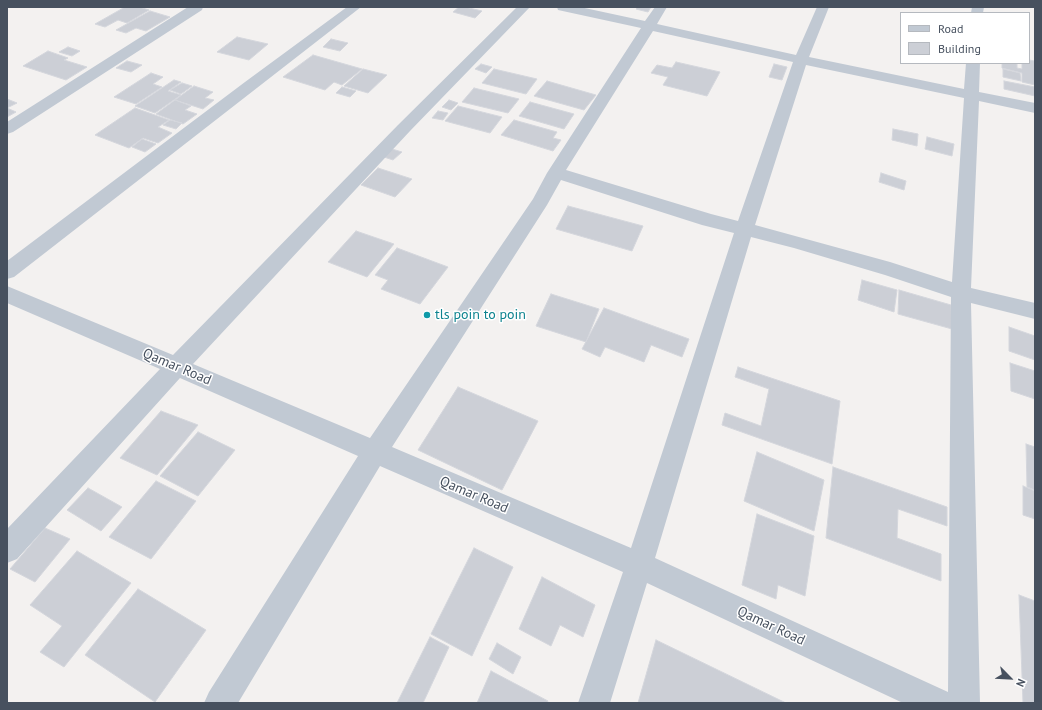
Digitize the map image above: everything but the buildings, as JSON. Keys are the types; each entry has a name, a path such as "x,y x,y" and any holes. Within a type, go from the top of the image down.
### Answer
{"street":[{"path":"7,129 197,7"},
{"path":"7,272 244,90 355,7"},
{"path":"7,549 176,367 404,128 524,7"},
{"path":"563,7 801,60 1035,108"},
{"path":"220,703 375,452 541,201 556,173 661,7"},
{"path":"594,703 639,566 744,230 801,60 823,7"},
{"path":"964,703 961,293 973,64"},
{"path":"556,173 744,230 794,242 883,267 961,293 1035,311"},
{"name":"Qamar Road","path":"7,294 639,566 938,703"}],"place":[{"name":"tls poin to poin","path":"427,315"}]}
